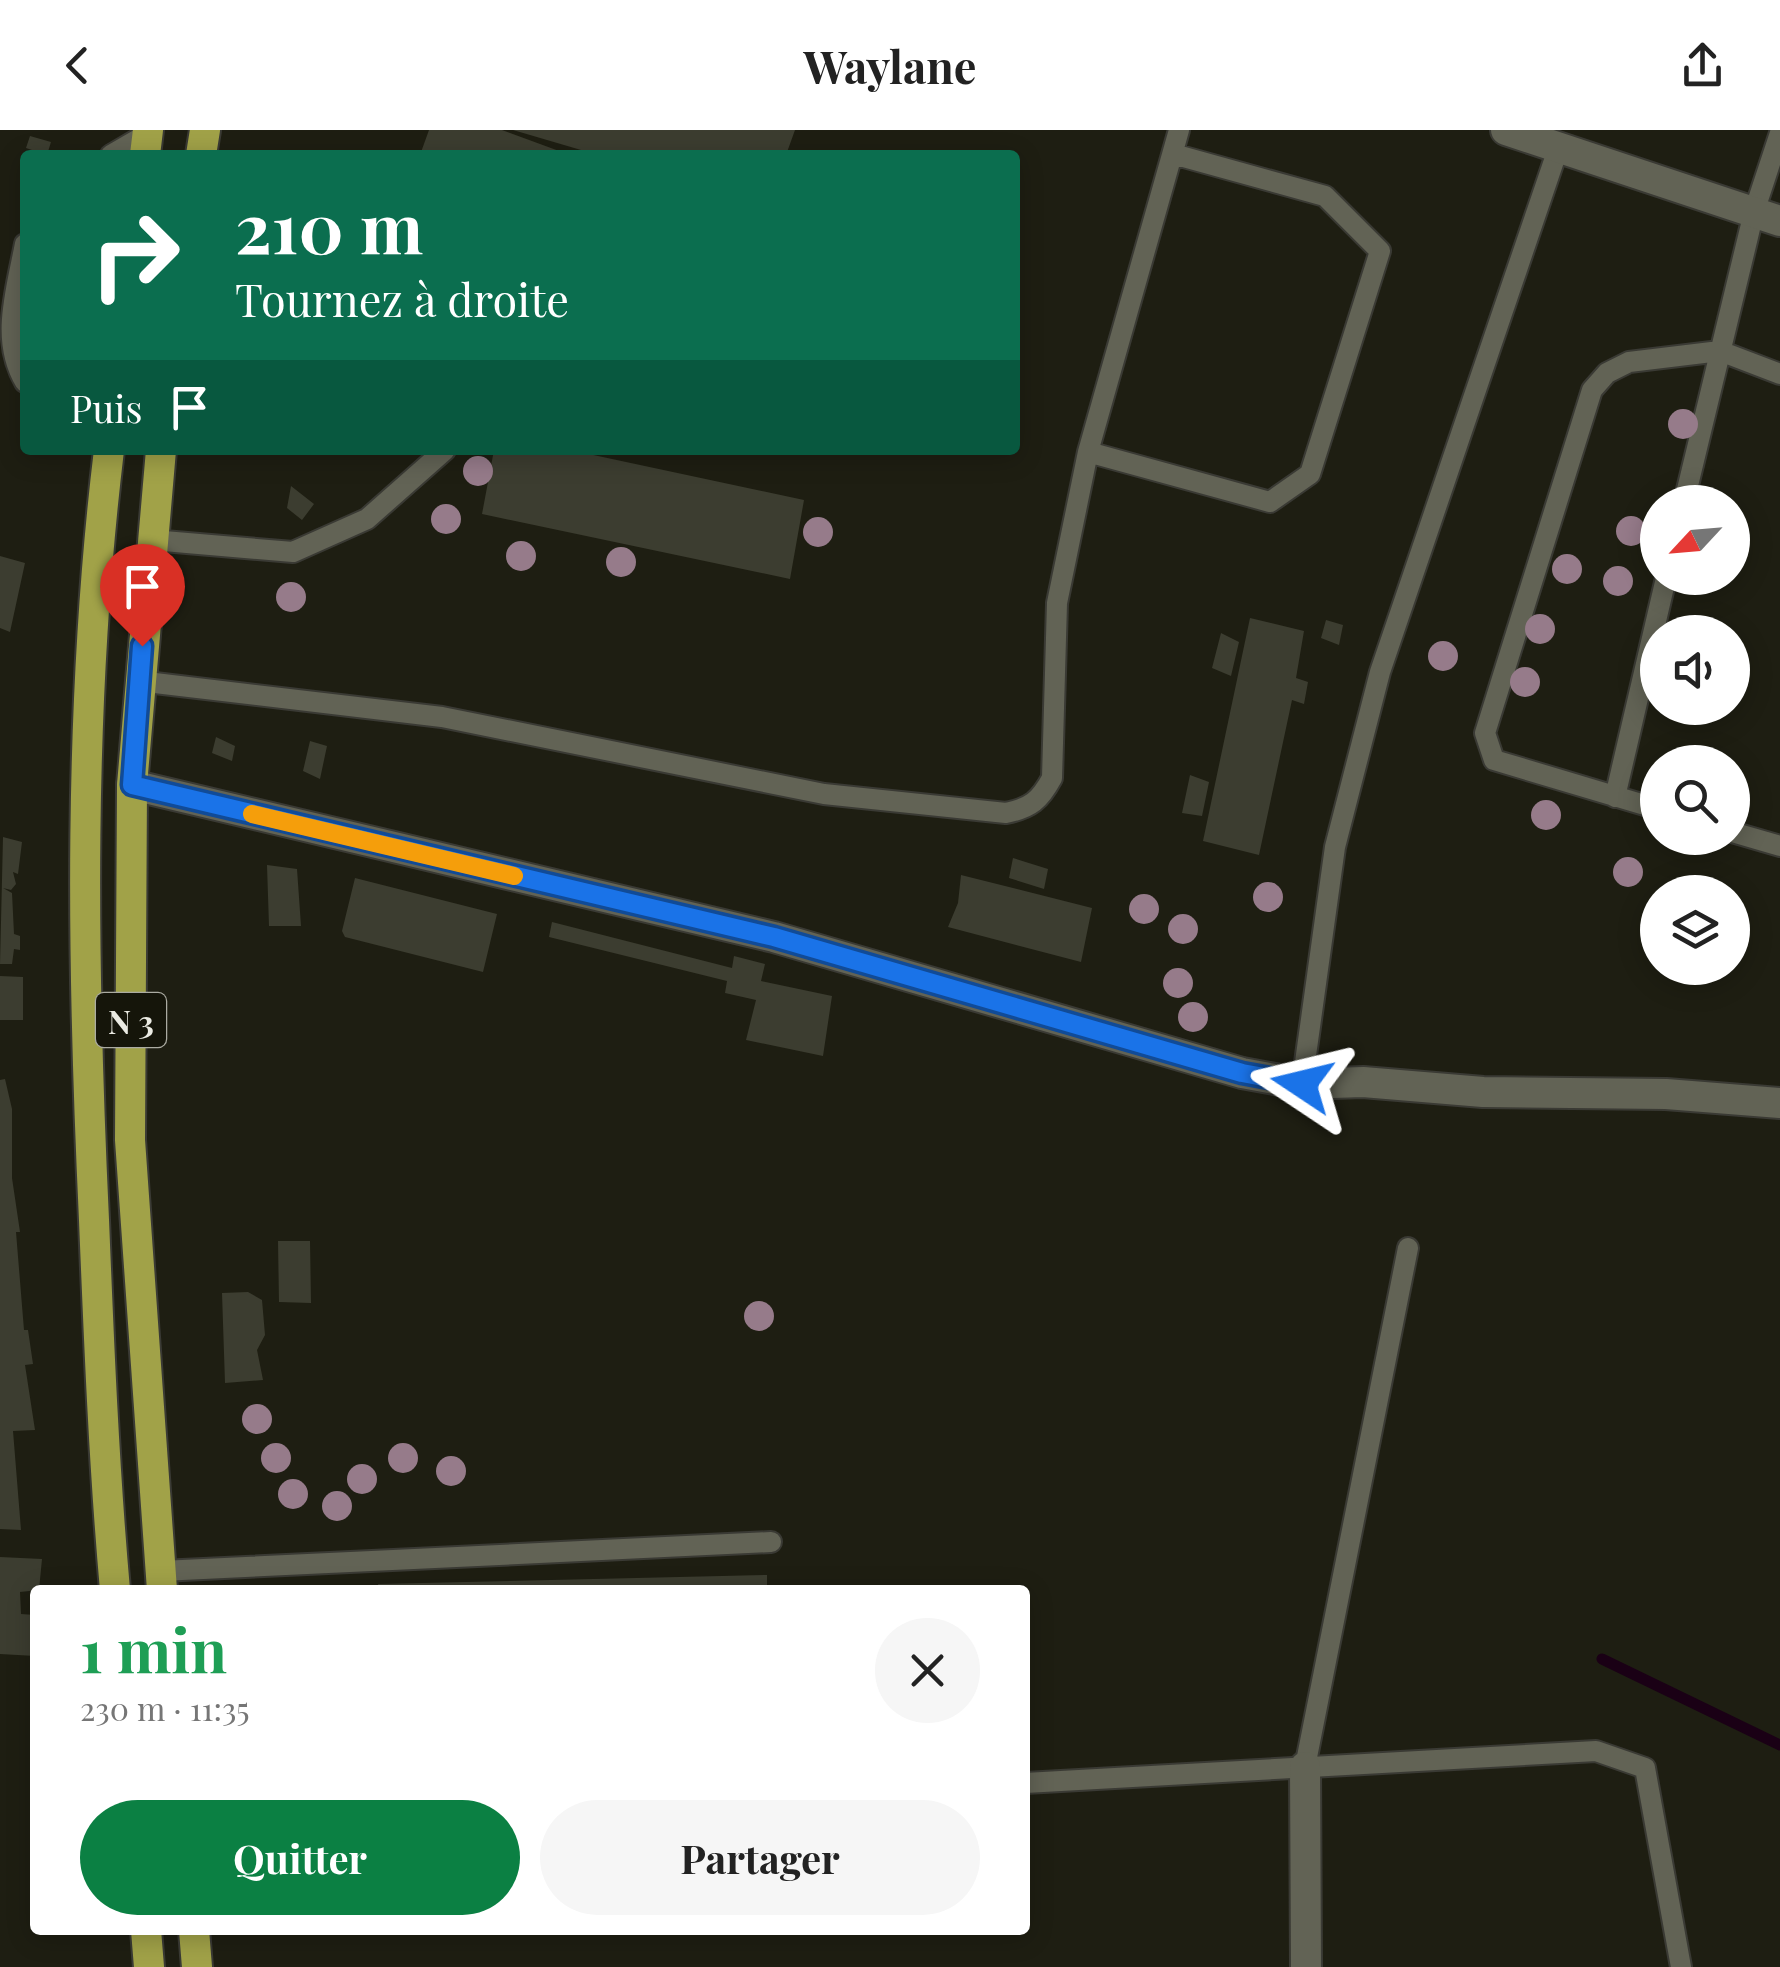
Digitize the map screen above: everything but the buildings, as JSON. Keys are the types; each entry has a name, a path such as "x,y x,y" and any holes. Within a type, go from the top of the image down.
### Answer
{"highway":[{"name":"N 3","path":"102,455 87,798 90,1140 106,1490 115,1585"},
{"name":"N 3","path":"160,455 132,785 130,1140 162,1581"},
{"path":"90,1140 130,1140"},
{"path":"146,1935 149,1967"},
{"path":"194,1935 197,1967"}],"street":[{"path":"1506,130 1767,216"},
{"path":"132,785 774,937 1242,1073 1302,1084 1363,1082 1483,1092 1666,1094 1780,1103"},
{"path":"1305,1767 1306,1967"}],"lane":[{"path":"138,682 442,716 824,794 1006,813 1025,810 1041,798 1052,778 1057,603 1088,452 1180,130"},
{"path":"1688,485 1720,351 1767,216 1780,133"},
{"path":"122,150 147,140"},
{"path":"1302,1084 1335,847 1380,672 1548,141"},
{"path":"1088,452 1270,502 1310,474 1380,251 1326,196 1173,154"},
{"path":"20,269 10,320 12,362 20,374"},
{"path":"1640,804 1494,760 1485,733 1592,390 1607,373 1628,362 1720,351 1780,374"},
{"path":"152,540 294,552 367,519 439,455"},
{"path":"1615,796 1662,595"},
{"path":"1750,837 1780,846"},
{"path":"1305,1767 1408,1248"},
{"path":"162,1581 772,1542"},
{"path":"1030,1783 1596,1751 1645,1768 1681,1967"}],"waterway":[{"path":"1602,1659 1780,1745"}],"slow traffic":[{"path":"252,814 514,876"}],"route":[{"path":"142,646 132,785 774,937 1242,1073 1302,1084"}]}
